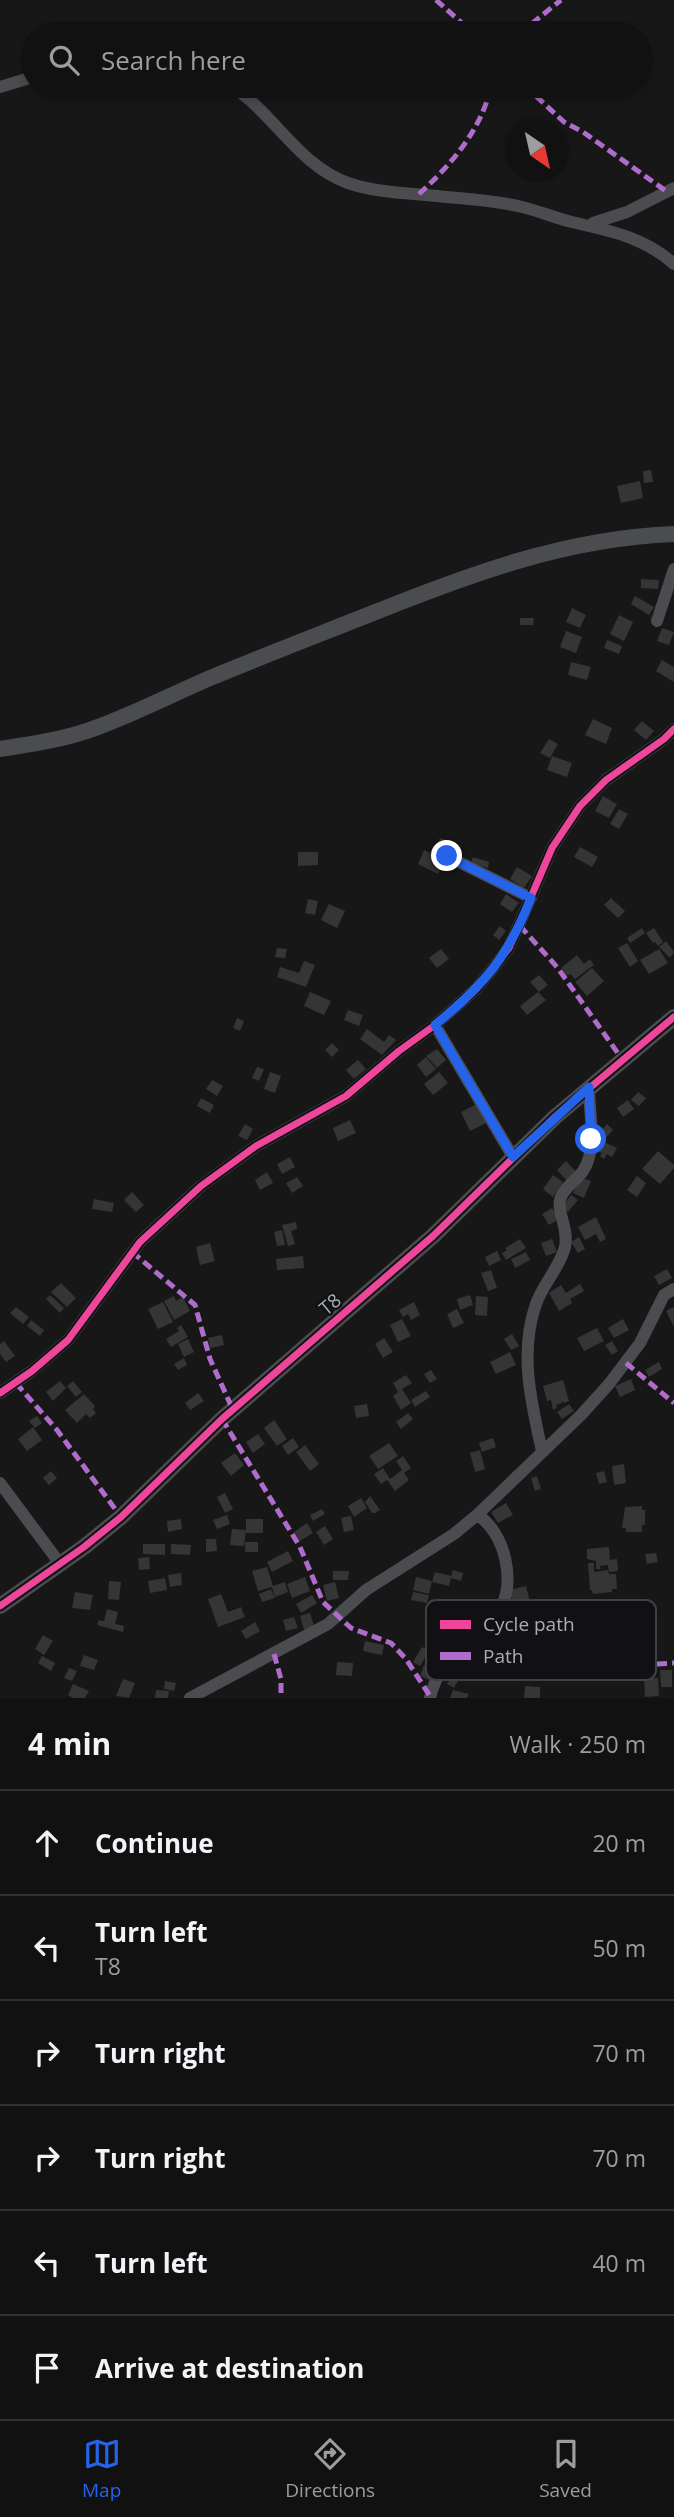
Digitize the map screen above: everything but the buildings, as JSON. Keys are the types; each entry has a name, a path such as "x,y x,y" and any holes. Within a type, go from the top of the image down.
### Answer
{"street":[{"path":"0,87 21,81"},
{"path":"246,98 310,160 324,171 349,183 384,191 519,206 616,231 657,250 673,262"},
{"path":"586,225 614,217 674,188"},
{"path":"0,749 30,745 96,728 282,648 435,588 514,561 597,541 639,535 674,534"},
{"path":"657,621 674,569"},
{"path":"0,1393 32,1371 68,1339 139,1242 201,1186 256,1146 346,1096 478,988 495,968 514,937 552,848 580,806 606,780 674,729"},
{"path":"447,856 531,898"},
{"name":"T8","path":"0,1606 61,1565 121,1517 222,1419 401,1265 589,1087 674,1017"},
{"path":"435,1025 513,1157"},
{"path":"542,1451 531,1394 527,1342 536,1303 564,1250 565,1223 559,1203 562,1195 583,1172 590,1152 589,1087"},
{"path":"190,1698 328,1623 366,1590 454,1534 477,1515 581,1415 618,1374 640,1343 664,1295 674,1289"},
{"path":"0,1483 61,1565"},
{"path":"477,1515 486,1520 496,1532 503,1548 506,1593 504,1600"},
{"path":"430,1698 437,1680"}],"marked path":[{"path":"436,0 460,21"},
{"path":"535,21 561,0"},
{"path":"419,194 464,145 488,98"},
{"path":"538,98 564,122 583,132 666,191"},
{"path":"520,926 557,967 622,1059"},
{"path":"132,1252 195,1305 210,1359 233,1410"},
{"path":"626,1363 674,1403"},
{"path":"16,1383 57,1430 121,1517"},
{"path":"222,1419 300,1547 323,1602 351,1628 391,1643 406,1659 430,1696"},
{"path":"274,1654 281,1679 281,1698"},
{"path":"656,1664 674,1663"}],"cycle path":[{"path":"0,1393 32,1371 68,1340 140,1242 201,1186 256,1146 346,1096 477,988 509,948 552,848 580,806 606,780 674,729"},
{"path":"0,1606 84,1547 121,1517 222,1419 433,1236 555,1117 674,1017"}],"route":[{"path":"447,856 531,898 509,948 495,968 478,988 435,1025 513,1157 589,1087 591,1139"}]}
